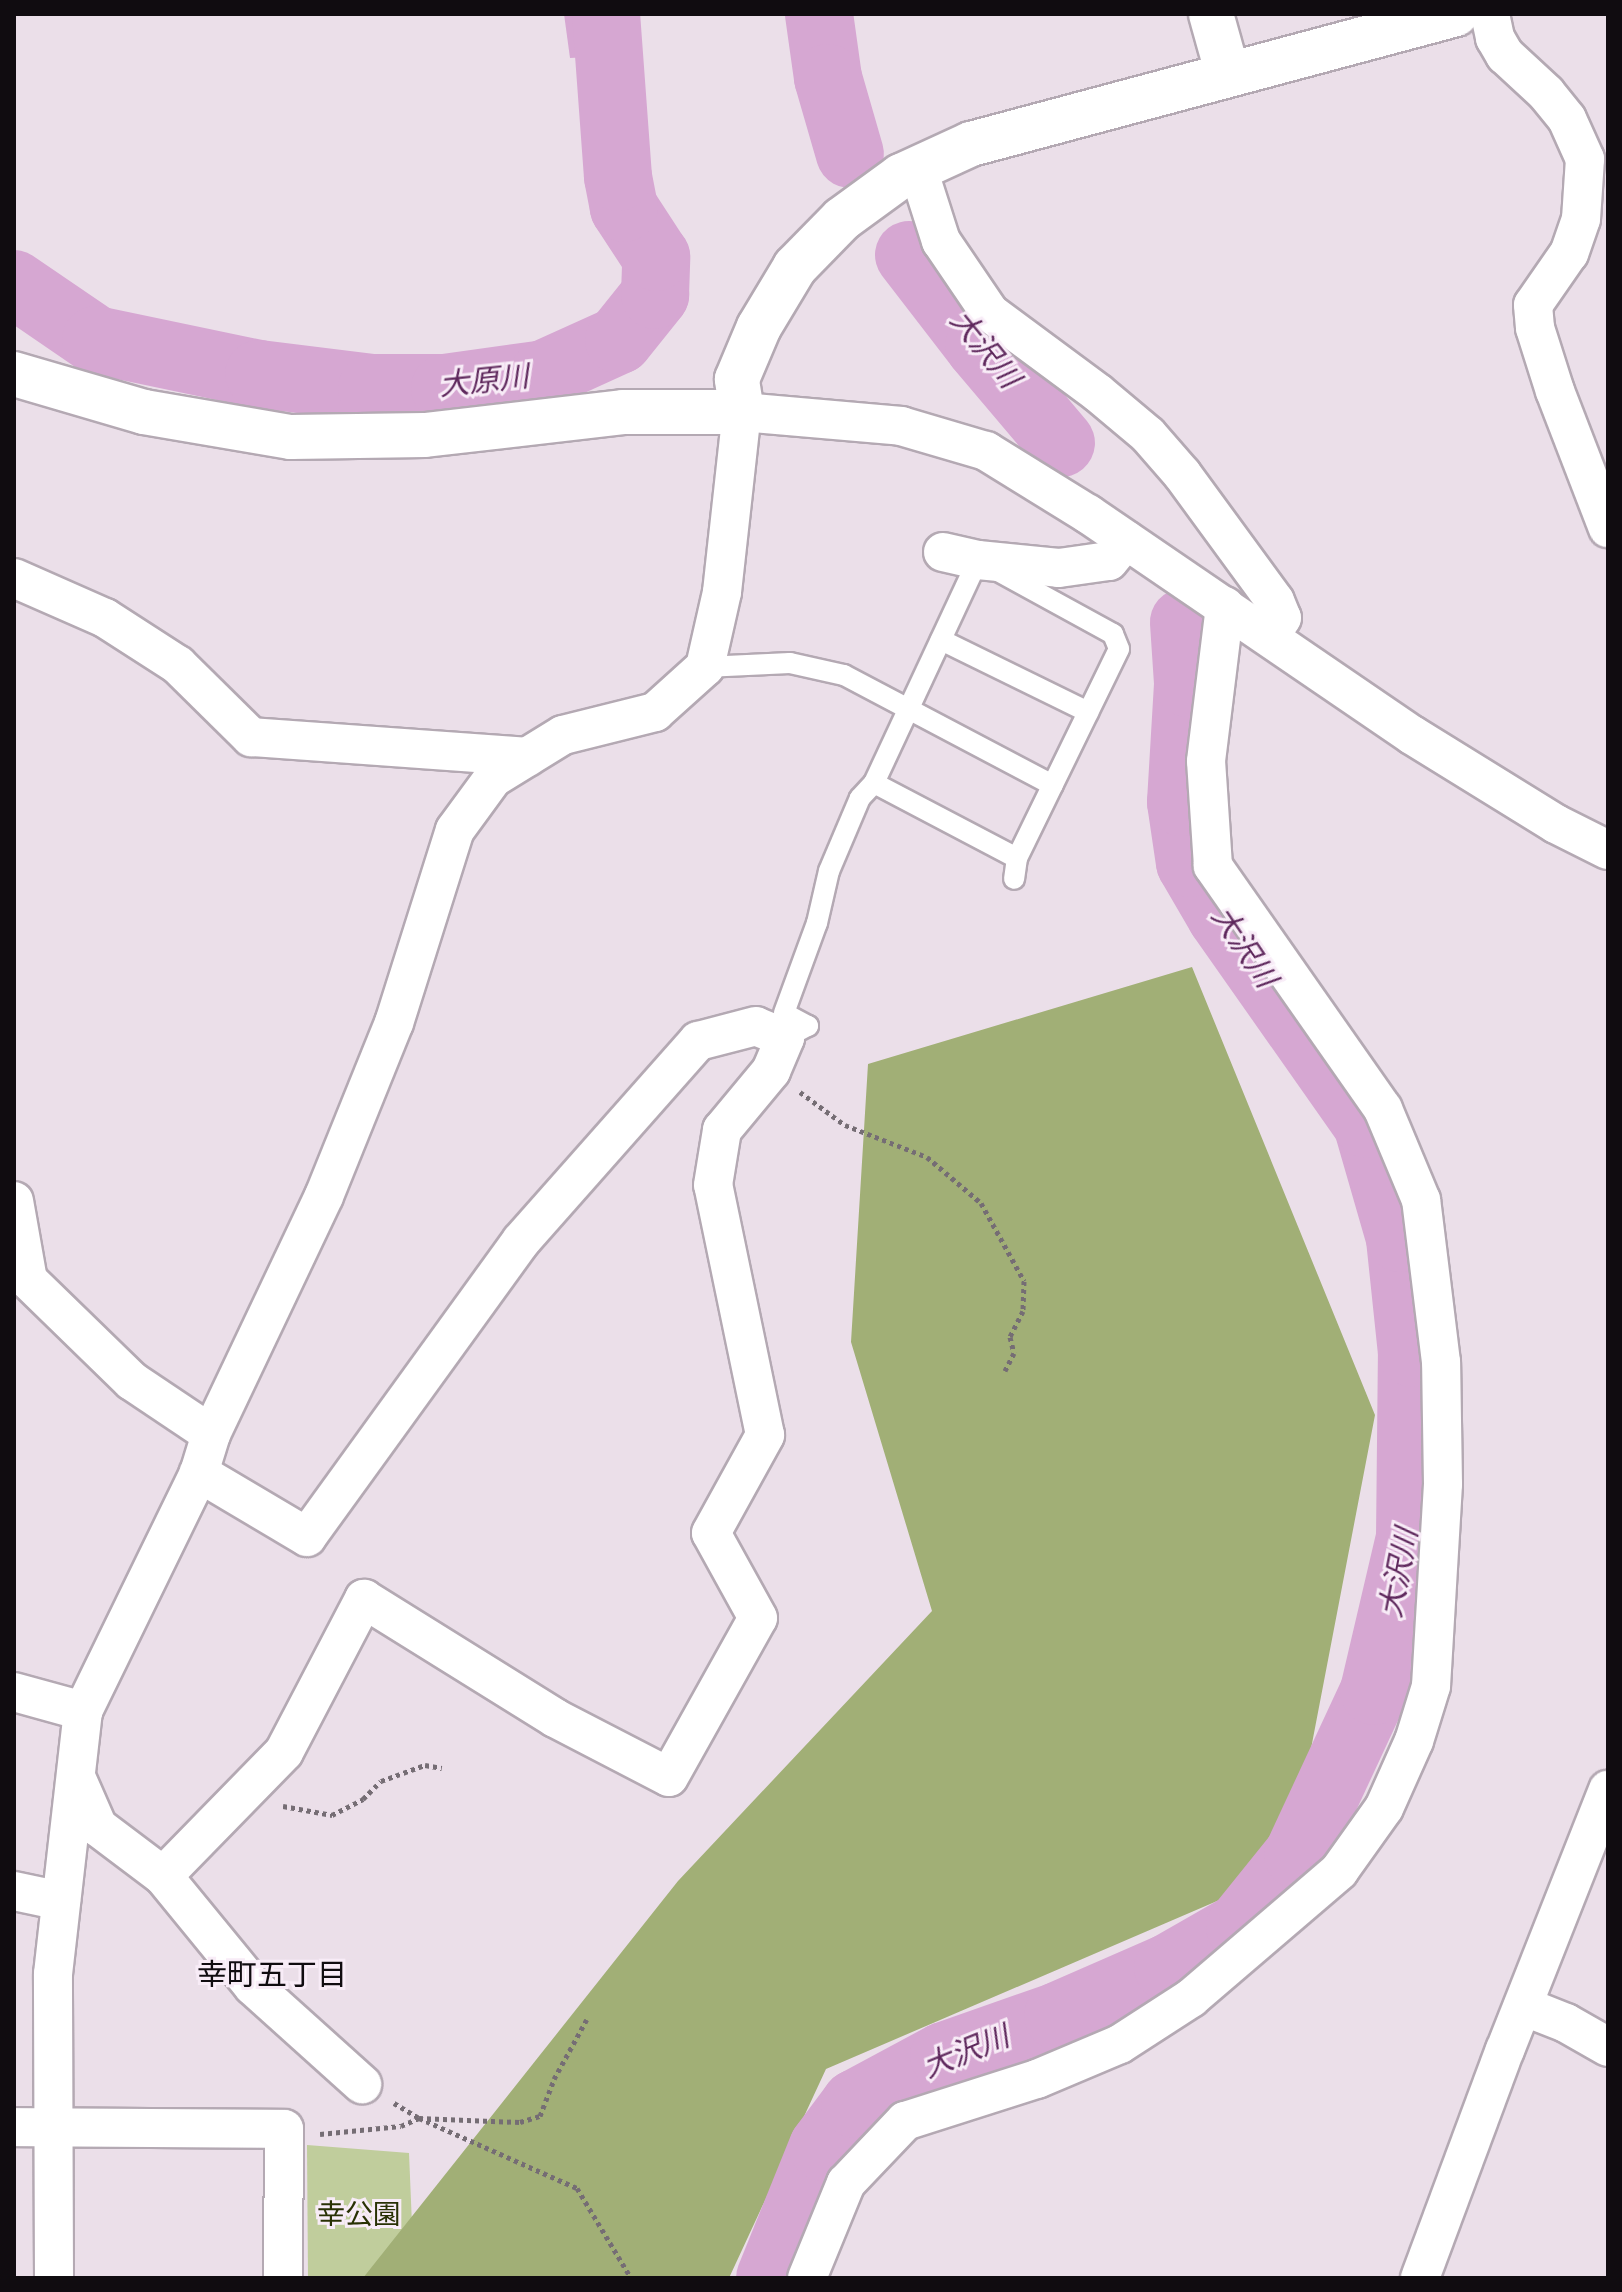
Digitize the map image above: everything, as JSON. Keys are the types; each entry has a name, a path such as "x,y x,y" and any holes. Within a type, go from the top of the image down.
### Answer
{"street":[{"path":"1211,14 1228,75"},
{"path":"54,2278 53,1974 83,1711 199,1473 211,1434 324,1196 394,1023 455,830 493,778 563,735 655,712 705,667 722,592 742,412 737,379 759,327 795,267 842,219 918,169 971,144 1164,95 1456,14"},
{"path":"1490,14 1495,38 1505,55 1546,93 1567,119 1585,159 1581,219 1569,253 1533,305 1555,391 1608,528"},
{"path":"918,169 941,241 990,313 1108,401 1148,435 1182,474 1275,601 1282,618 1270,636"},
{"path":"14,374 144,412 291,437 425,435 623,412 742,412 901,426 986,451 1126,540 1412,735 1556,824 1608,850"},
{"path":"960,556 1059,568 1109,561 1126,540"},
{"path":"14,578 105,618 178,665 251,737 527,757"},
{"path":"807,2278 846,2183 905,2121 1037,2079 1120,2044 1191,1998 1339,1871 1384,1808 1414,1741 1431,1686 1443,1484 1441,1362 1421,1200 1383,1109 1213,866 1206,761 1225,606"},
{"path":"163,1876 284,1752 364,1599 555,1718 669,1777 758,1618 711,1533 765,1435 713,1185 722,1130 779,1052 756,1026 698,1041 521,1241 307,1537 199,1473"},
{"path":"14,1201 21,1275 132,1381 211,1434"},
{"path":"14,1692 83,1711"},
{"path":"76,1777 98,1827 163,1876 253,1986 362,2084"},
{"path":"1420,2278 1608,1790"},
{"path":"14,1891 61,1901"},
{"path":"1523,2006 1566,2023 1608,2047"},
{"path":"14,2127 284,2129 283,2278"}],"lane":[{"path":"779,1052 808,1026 784,1013 817,923 829,871 860,798 874,783 941,640 960,556 1113,634 1119,649 1017,858 1014,879"},
{"path":"941,640 1088,712"},
{"path":"705,667 790,663 844,675 1053,785"},
{"path":"874,783 1017,858"}],"path":[{"path":"779,1052 804,1095 829,1110 845,1125 927,1157 981,1203 1024,1281 1023,1311 1010,1337 1014,1353 1005,1371"},
{"path":"249,1790 286,1807 332,1815 363,1799 381,1781 425,1765 442,1768"},
{"path":"283,2138 401,2126 419,2118 520,2122 540,2116 554,2079 587,2019"},
{"path":"362,2084 419,2118 577,2188 631,2278"}],"green space":[{"path":"1192,967 1375,1415 1310,1754 1259,1883 826,2069 729,2278 363,2278 678,1881 932,1611 851,1342 868,1064"},
{"name":"幸公園","path":"307,2145 409,2153 414,2273 410,2278 308,2278"}],"shaded area":[{"path":"564,14 626,14 630,55 570,58"}],"waterway":[{"name":"大原川","path":"14,284 96,340 259,374 372,388 445,388 544,374 619,340 655,295 656,257 624,208 618,177 606,14"},
{"name":"大沢川","path":"819,14 828,78 850,154"},
{"name":"大沢川","path":"909,255 979,346 1061,443"},
{"name":"大沢川","path":"770,2278 823,2147 855,2104 944,2056 1058,2016 1168,1968 1240,1927 1298,1855 1374,1691 1410,1537 1412,1353 1400,1238 1367,1124 1221,916 1190,863 1181,802 1188,683 1184,622"}],"district":[{"name":"幸町五丁目","path":"272,1975"}]}
